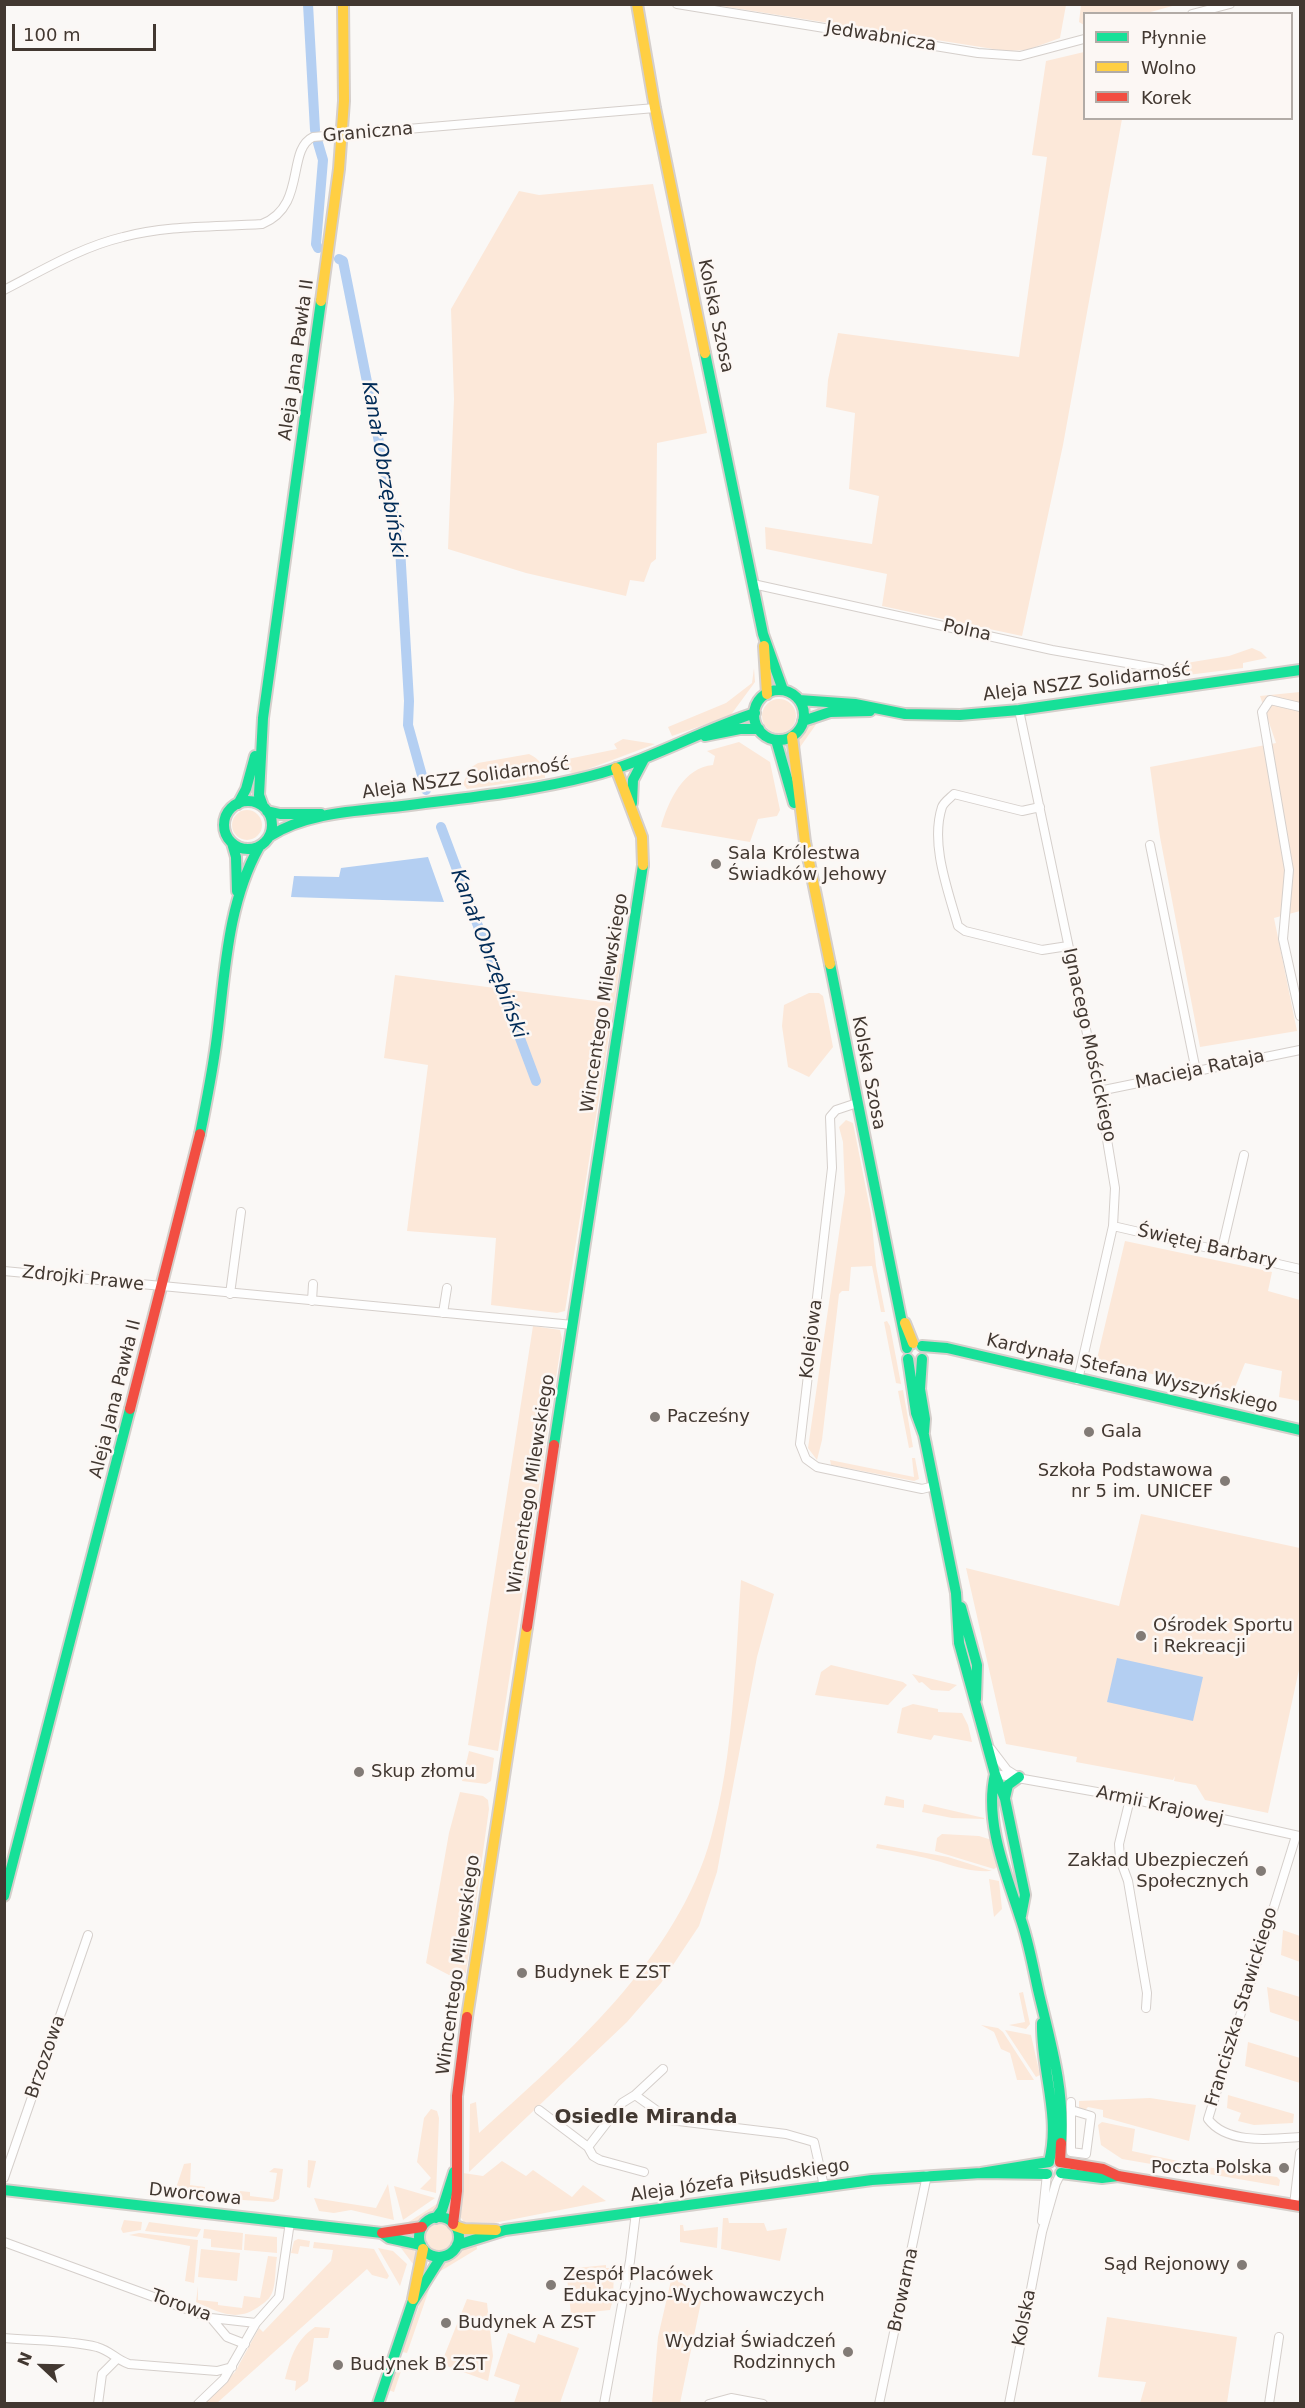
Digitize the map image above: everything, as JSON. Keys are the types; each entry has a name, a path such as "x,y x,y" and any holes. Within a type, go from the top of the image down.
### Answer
{"street":[{"name":"Aleja Jana Pawła II","path":"265,808 259,795 263,718 336,201 344,101 343,4"},
{"name":"Kolska Szosa","path":"636,4 655,108 763,634 783,690"},
{"name":"Jedwabnicza","path":"677,4 978,53 1020,56 1083,39"},
{"path":"1200,12 1230,4"},
{"name":"Graniczna","path":"4,290 58,262 121,237 144,232 262,224 273,219 282,212 288,200 301,154 308,139 655,108"},
{"name":"Polna","path":"753,584 1052,650 1161,669 1164,690"},
{"name":"Kolska Szosa","path":"763,634 766,694"},
{"name":"Aleja NSZZ Solidarność","path":"803,721 830,712 877,711 940,716 1019,710 1300,670"},
{"path":"783,690 799,700 804,710 803,721 792,737 776,740 759,729 755,713 758,702 766,694 783,690"},
{"name":"Aleja NSZZ Solidarność","path":"799,700 855,704 877,711"},
{"path":"1300,707 1270,700 1263,706 1262,712 1290,870 1283,939 1300,1016"},
{"name":"Ignacego Mościckiego","path":"1019,710 1099,1091 1115,1188 1113,1226 1078,1380"},
{"name":"Aleja NSZZ Solidarność","path":"270,836 279,828 342,814 550,786 644,759 696,738 712,728 755,713"},
{"name":"Aleja Jana Pawła II","path":"238,804 246,789 263,718"},
{"name":"Aleja NSZZ Solidarność","path":"696,738 740,729 759,729"},
{"name":"Kolska Szosa","path":"792,737 805,842 857,1103 899,1310 916,1351 907,1366 916,1413 924,1435 956,1593 959,1643 995,1774 1005,1799 1025,1895 1021,1919"},
{"name":"Kolska Szosa","path":"776,740 805,842"},
{"name":"Wincentego Milewskiego","path":"633,806 633,780 644,759"},
{"name":"Wincentego Milewskiego","path":"454,2225 457,2191 455,2168 457,2096 465,2030 644,858 642,837 633,806 616,768"},
{"path":"1040,807 1022,811 954,794 942,805 937,833 945,881 958,926 965,931 1042,950 1068,946"},
{"path":"251,801 265,808 272,823 270,836 260,847 245,849 232,843 224,830 224,822 231,808 251,801"},
{"name":"Aleja NSZZ Solidarność","path":"265,808 288,815 342,814"},
{"name":"Aleja Jana Pawła II","path":"232,843 236,857 237,906"},
{"path":"1150,845 1196,1071"},
{"name":"Aleja Jana Pawła II","path":"4,1896 202,1126 237,906 246,870 260,847"},
{"name":"Macieja Rataja","path":"1099,1091 1300,1050"},
{"name":"Kolejowa","path":"857,1103 837,1110 830,1117 832,1168 801,1447 806,1459 817,1467 922,1489 934,1486"},
{"path":"1222,1249 1244,1155"},
{"path":"230,1294 241,1212"},
{"name":"Świętej Barbary","path":"1113,1226 1222,1249 1300,1269"},
{"name":"Zdrojki Prawe","path":"4,1272 573,1325"},
{"path":"312,1301 313,1284"},
{"path":"443,1313 447,1288"},
{"name":"Kardynała Stefana Wyszyńskiego","path":"916,1351 934,1345 1300,1430"},
{"path":"988,1745 1006,1770 1019,1777"},
{"name":"Kolska Szosa","path":"995,1774 991,1785 991,1802 1012,1898 1021,1919 1043,2016 1040,2039 1054,2116 1056,2165 1046,2168 1047,2174"},
{"name":"Armii Krajowej","path":"995,1774 1130,1799 1298,1836"},
{"path":"1005,1799 1005,1790 1009,1783 1019,1777"},
{"path":"1130,1799 1119,1845 1120,1860 1128,1881 1147,1993 1146,2008"},
{"name":"Franciszka Stawickiego","path":"1298,1836 1208,2120 1214,2127 1242,2137 1266,2140 1300,2137"},
{"name":"Brzozowa","path":"4,2178 88,1935"},
{"path":"588,2147 622,2103 635,2096 663,2068"},
{"path":"635,2096 670,2120 786,2134 814,2142 824,2186"},
{"path":"1071,2106 1091,2116 1086,2154 1071,2152 1071,2106"},
{"path":"539,2110 588,2147 593,2156 644,2172"},
{"path":"1297,2205 1300,2153"},
{"name":"Aleja Józefa Piłsudskiego","path":"981,2173 995,2168 1056,2165 1102,2178 1118,2176 1297,2205"},
{"name":"Kolska","path":"1009,2403 1042,2232 1056,2183 1056,2165"},
{"name":"Wincentego Milewskiego","path":"436,2218 442,2210 455,2168"},
{"name":"Aleja Józefa Piłsudskiego","path":"454,2225 464,2229 505,2230 824,2186 927,2175 1047,2174"},
{"name":"Kolska","path":"1042,2232 1047,2174"},
{"name":"Browarna","path":"879,2403 927,2175"},
{"name":"Dworcowa","path":"4,2190 382,2233 388,2238 422,2247"},
{"path":"604,2403 630,2261 636,2212"},
{"path":"378,2403 412,2303 422,2247 419,2236 422,2228 428,2221 436,2218 446,2219 454,2225 459,2235 457,2245 451,2253 441,2257 431,2256 422,2247"},
{"path":"198,2403 224,2379 256,2323 279,2297 290,2222"},
{"name":"Dworcowa","path":"382,2233 389,2229 422,2228"},
{"name":"Aleja Józefa Piłsudskiego","path":"457,2245 505,2230"},
{"name":"Torowa","path":"4,2242 211,2318 256,2323"},
{"path":"412,2303 441,2257"},
{"path":"211,2318 227,2337 245,2344"},
{"path":"1269,2403 1279,2337"},
{"path":"4,2338 92,2346 106,2350 116,2360 129,2364 217,2371 232,2367"},
{"path":"98,2403 102,2374 116,2360"},
{"path":"709,2403 731,2398 763,2403"}],"shaded area":[{"path":"1081,4 1176,5 1151,12 1083,12 1083,24 1079,22"},
{"path":"715,5 1066,5 1060,38 1027,50 1006,51"},
{"path":"1083,52 1083,120 1122,120 1063,445 1022,636 882,606 887,574 766,549 765,527 872,544 879,496 849,489 855,413 826,407 828,380 838,333 1019,357 1047,157 1032,155 1046,61"},
{"path":"653,184 707,433 657,443 656,559 651,563 644,582 630,580 626,596 526,573 448,549 454,399 451,309 519,191 539,195"},
{"path":"1252,648 1267,658 1243,663 1243,668 1172,677 1168,673 1174,665 1229,656"},
{"path":"754,668 755,682 730,716 672,736 668,727 726,703 752,683"},
{"path":"1300,692 1300,911 1274,918 1297,1031 1200,1047 1160,837 1150,767 1276,743 1260,696"},
{"path":"779,699 791,704 796,716 791,728 779,733 767,728 762,716 767,704"},
{"path":"819,719 798,750 799,741 804,732"},
{"path":"623,739 655,744 575,774 564,770 559,763 563,760 617,749 614,744"},
{"path":"739,742 770,762 780,810 777,816 758,819 750,842 661,827 668,807 679,787 694,772 713,765 715,756 707,751"},
{"path":"529,754 541,763 545,778 467,789 463,784 470,768 478,763"},
{"path":"247,810 253,811 261,819 261,831 253,839 247,840 241,839 233,831 232,825 233,819 241,811"},
{"path":"609,952 622,954 565,1311 557,1313 491,1305 496,1238 407,1231 428,1065 384,1058 395,975 603,1002"},
{"path":"809,993 819,993 823,996 833,1047 809,1077 788,1067 782,1026 784,1005"},
{"path":"846,1120 853,1123 871,1214 876,1266 885,1312 881,1312 872,1266 851,1267 849,1291 842,1291 839,1294 822,1440 817,1460 808,1448 845,1192 843,1142 839,1127"},
{"path":"1125,1241 1272,1272 1268,1291 1300,1300 1300,1401 1279,1397 1282,1371 1245,1363 1234,1390 1096,1363"},
{"path":"887,1321 890,1326 901,1384 896,1383 884,1322"},
{"path":"533,1326 560,1330 562,1339 498,1751 468,1745"},
{"path":"903,1390 913,1447 909,1448 898,1391"},
{"path":"912,1458 915,1458 919,1479 914,1481 831,1465 830,1460 914,1477"},
{"name":"Ośrodek Sportu i Rekreacji","path":"1141,1514 1300,1548 1300,1665 1268,1813 1205,1800 1196,1785 1174,1781 1175,1776 1173,1780 1076,1762 1077,1757 1006,1744 966,1568 1119,1606"},
{"path":"741,1580 774,1594 757,1657 717,1872 699,1926 661,1983 627,2022 469,2172 470,2104 476,2102 479,2133 583,2036 647,1963 673,1923 695,1881 711,1837 725,1774"},
{"path":"831,1665 903,1682 907,1685 888,1705 815,1695 821,1672"},
{"path":"912,1674 957,1685 949,1691 931,1690 922,1682 919,1683"},
{"path":"913,1704 938,1709 938,1712 962,1713 972,1742 934,1735 931,1740 897,1733 902,1708"},
{"path":"469,1751 494,1758 491,1781 486,1784 462,1781"},
{"path":"460,1792 483,1796 488,1800 489,1809 466,1973 459,1976 449,1975 426,1963 449,1833"},
{"path":"886,1796 904,1800 904,1808 884,1805"},
{"path":"924,1804 984,1819 952,1818 922,1812"},
{"path":"942,1834 979,1836 992,1840 997,1867 994,1869 935,1851 937,1838"},
{"path":"877,1844 948,1857 992,1871 960,1868 876,1848"},
{"path":"989,1879 999,1881 1002,1909 994,1917"},
{"path":"1283,1930 1300,1936 1300,1962 1281,1955"},
{"path":"1267,1987 1300,1997 1300,2022 1270,2012"},
{"path":"1023,1992 1030,2024 1026,2029 1009,2025 1025,2022 1019,1993"},
{"path":"981,2025 998,2028 1003,2032 1034,2080 1017,2080 1010,2053 1001,2049 994,2032"},
{"path":"1005,2030 1031,2035 1040,2075 1036,2077"},
{"path":"1248,2042 1300,2058 1300,2083 1245,2066"},
{"path":"1228,2095 1294,2114 1293,2123 1254,2125 1238,2121 1241,2113 1227,2108"},
{"path":"1150,2098 1196,2105 1189,2141 1103,2117 1103,2110 1088,2107 1083,2112 1079,2111 1079,2101"},
{"path":"431,2109 437,2111 439,2118 436,2193 420,2189 431,2178 417,2162 424,2118"},
{"path":"1102,2122 1135,2129 1132,2151 1178,2161 1178,2163 1277,2177 1280,2180 1279,2186 1122,2159 1101,2145 1098,2125"},
{"path":"308,2160 316,2161 310,2188 307,2187"},
{"path":"502,2161 526,2176 533,2170 572,2197 583,2185 606,2201 494,2223 464,2222 459,2215 463,2173 483,2176"},
{"path":"191,2163 190,2185 205,2187 205,2192 219,2194 219,2199 174,2194 184,2164"},
{"path":"274,2168 283,2169 279,2199 274,2202 227,2199 227,2194 239,2195 240,2191 250,2192 250,2196 273,2199 277,2173 269,2172"},
{"path":"388,2184 394,2220 351,2210 334,2213 319,2211 314,2198 376,2208"},
{"path":"394,2186 435,2198 403,2220"},
{"path":"443,2200 426,2217 404,2225"},
{"path":"723,2218 728,2218 729,2223 764,2223 767,2231 787,2228 780,2261 721,2249"},
{"path":"124,2220 142,2222 141,2230 123,2233 121,2229"},
{"path":"149,2222 201,2229 197,2237 145,2231"},
{"path":"439,2224 449,2228 453,2238 449,2248 439,2252 429,2248 425,2238 429,2228"},
{"path":"680,2225 683,2225 684,2231 718,2227 717,2248 680,2242"},
{"path":"204,2229 243,2233 242,2250 211,2247 211,2239 203,2238"},
{"path":"139,2233 198,2240 194,2283 185,2281 190,2246 129,2235"},
{"path":"245,2234 277,2237 277,2253 244,2250"},
{"path":"298,2239 310,2241 309,2247 300,2246 298,2254 291,2253 294,2241"},
{"path":"476,2241 477,2249 434,2275 441,2266"},
{"path":"314,2242 374,2249 389,2276 387,2279 372,2275 367,2269 217,2403 202,2404 235,2372 259,2328 263,2332 331,2261 333,2250 313,2248"},
{"path":"402,2243 415,2252 416,2268 401,2248"},
{"path":"378,2248 393,2251 407,2264 400,2286"},
{"path":"201,2249 240,2253 237,2281 198,2277"},
{"path":"268,2256 277,2257 273,2290 267,2300 253,2310 237,2315 221,2313 196,2302 198,2286 198,2300 218,2302 218,2305 242,2308 244,2296 260,2298"},
{"path":"606,2265 606,2268 614,2268 613,2300 610,2310 571,2314 566,2269"},
{"path":"672,2276 702,2297 680,2403 652,2403 658,2337"},
{"path":"429,2279 432,2281 407,2353 402,2352"},
{"path":"467,2299 487,2303 493,2356 488,2381 441,2364"},
{"path":"1107,2317 1237,2337 1227,2403 1140,2403 1146,2382 1098,2377"},
{"path":"315,2327 330,2328 328,2338 314,2338 308,2381 295,2391 296,2381 285,2379 289,2364 298,2344"},
{"path":"508,2333 535,2343 538,2334 579,2348 560,2403 514,2403 520,2385 494,2376"},
{"path":"400,2357 405,2359 394,2392 388,2390"}],"water":[{"path":"428,857 444,902 291,897 294,876 339,877 341,868"},
{"path":"1117,1658 1203,1677 1193,1721 1107,1702"}],"waterway":[{"name":"Kanał Obrzębiński","path":"308,4 315,130"},
{"name":"Kanał Obrzębiński","path":"318,143 323,160 316,244 318,248"},
{"name":"Kanał Obrzębiński","path":"339,259 343,261 400,548 409,701 408,725 426,790"},
{"name":"Kanał Obrzębiński","path":"441,827 536,1081"}],"traffic: fast":[{"path":"263,806 259,795 263,718 321,301"},
{"path":"705,353 763,634 783,690"},
{"path":"799,700 855,704 905,714 960,715 1019,710 1300,670"},
{"path":"779,690 793,694 800,701 804,715 800,729 793,736 779,740 765,736 758,729 754,715 758,701 765,694 779,690"},
{"path":"803,721 830,712 870,711"},
{"path":"270,836 317,817 496,794 590,776 632,763 755,713"},
{"path":"705,736 740,729 759,729"},
{"path":"776,740 794,803"},
{"path":"238,804 246,789 255,756"},
{"path":"632,803 633,780 644,759"},
{"path":"243,801 253,801 265,808 272,820 272,825 272,830 265,842 253,849 243,849 228,838 224,830 224,820 235,805 243,801"},
{"path":"267,811 280,814 321,814"},
{"path":"232,843 236,857 237,891"},
{"path":"200,1134 209,1089 233,918 248,870 259,847"},
{"path":"554,1445 643,865"},
{"path":"830,964 907,1348"},
{"path":"922,1346 947,1348 1300,1430"},
{"path":"908,1359 916,1413 924,1435 956,1593 959,1643 995,1774 1005,1799 1025,1895 1021,1916"},
{"path":"922,1359 920,1389 925,1419 924,1432"},
{"path":"4,1896 130,1409"},
{"path":"961,1607 977,1665 976,1699"},
{"path":"995,1774 992,1792 994,1828 1003,1865 1026,1936 1052,2049 1061,2105 1061,2143"},
{"path":"1005,1798 1008,1785 1019,1777"},
{"path":"981,2173 1049,2162 1053,2127 1042,2023"},
{"path":"436,2218 442,2210 454,2172"},
{"path":"457,2245 505,2230 872,2180 981,2173 1047,2174"},
{"path":"1061,2173 1102,2178 1118,2176"},
{"path":"4,2190 382,2233 389,2238 421,2245"},
{"path":"439,2217 453,2223 459,2237 453,2251 439,2257 425,2251 419,2237 425,2223 439,2217"},
{"path":"378,2404 412,2303 441,2257"}],"traffic: slow":[{"path":"321,301 339,169 344,101 343,4"},
{"path":"637,4 655,108 705,353"},
{"path":"764,646 767,694"},
{"path":"792,737 805,842 830,964"},
{"path":"616,768 642,837 643,865"},
{"path":"905,1323 913,1343"},
{"path":"467,2017 527,1627"},
{"path":"455,2226 464,2229 496,2230"},
{"path":"413,2299 423,2249"}],"traffic: jam":[{"path":"130,1409 200,1134"},
{"path":"527,1627 554,1445"},
{"path":"453,2224 457,2191 457,2096 467,2017"},
{"path":"1061,2143 1060,2162 1103,2169 1118,2176 1300,2206"},
{"path":"382,2233 422,2227"}],"place":[{"name":"Sala Królestwa Świadków Jehowy","path":"716,864"},
{"name":"Pacześny","path":"655,1417"},
{"name":"Gala","path":"1089,1432"},
{"name":"Szkoła Podstawowa nr 5 im. UNICEF","path":"1225,1481"},
{"name":"Ośrodek Sportu i Rekreacji","path":"1141,1636"},
{"name":"Skup złomu","path":"359,1772"},
{"name":"Zakład Ubezpieczeń Społecznych","path":"1261,1871"},
{"name":"Budynek E ZST","path":"522,1973"},
{"name":"Poczta Polska","path":"1284,2168"},
{"name":"Sąd Rejonowy","path":"1242,2265"},
{"name":"Zespół Placówek Edukacyjno-Wychowawczych","path":"551,2285"},
{"name":"Budynek A ZST","path":"446,2323"},
{"name":"Wydział Świadczeń Rodzinnych","path":"848,2352"},
{"name":"Budynek B ZST","path":"338,2365"}],"district":[{"name":"Osiedle Miranda","path":"646,2118"}]}
